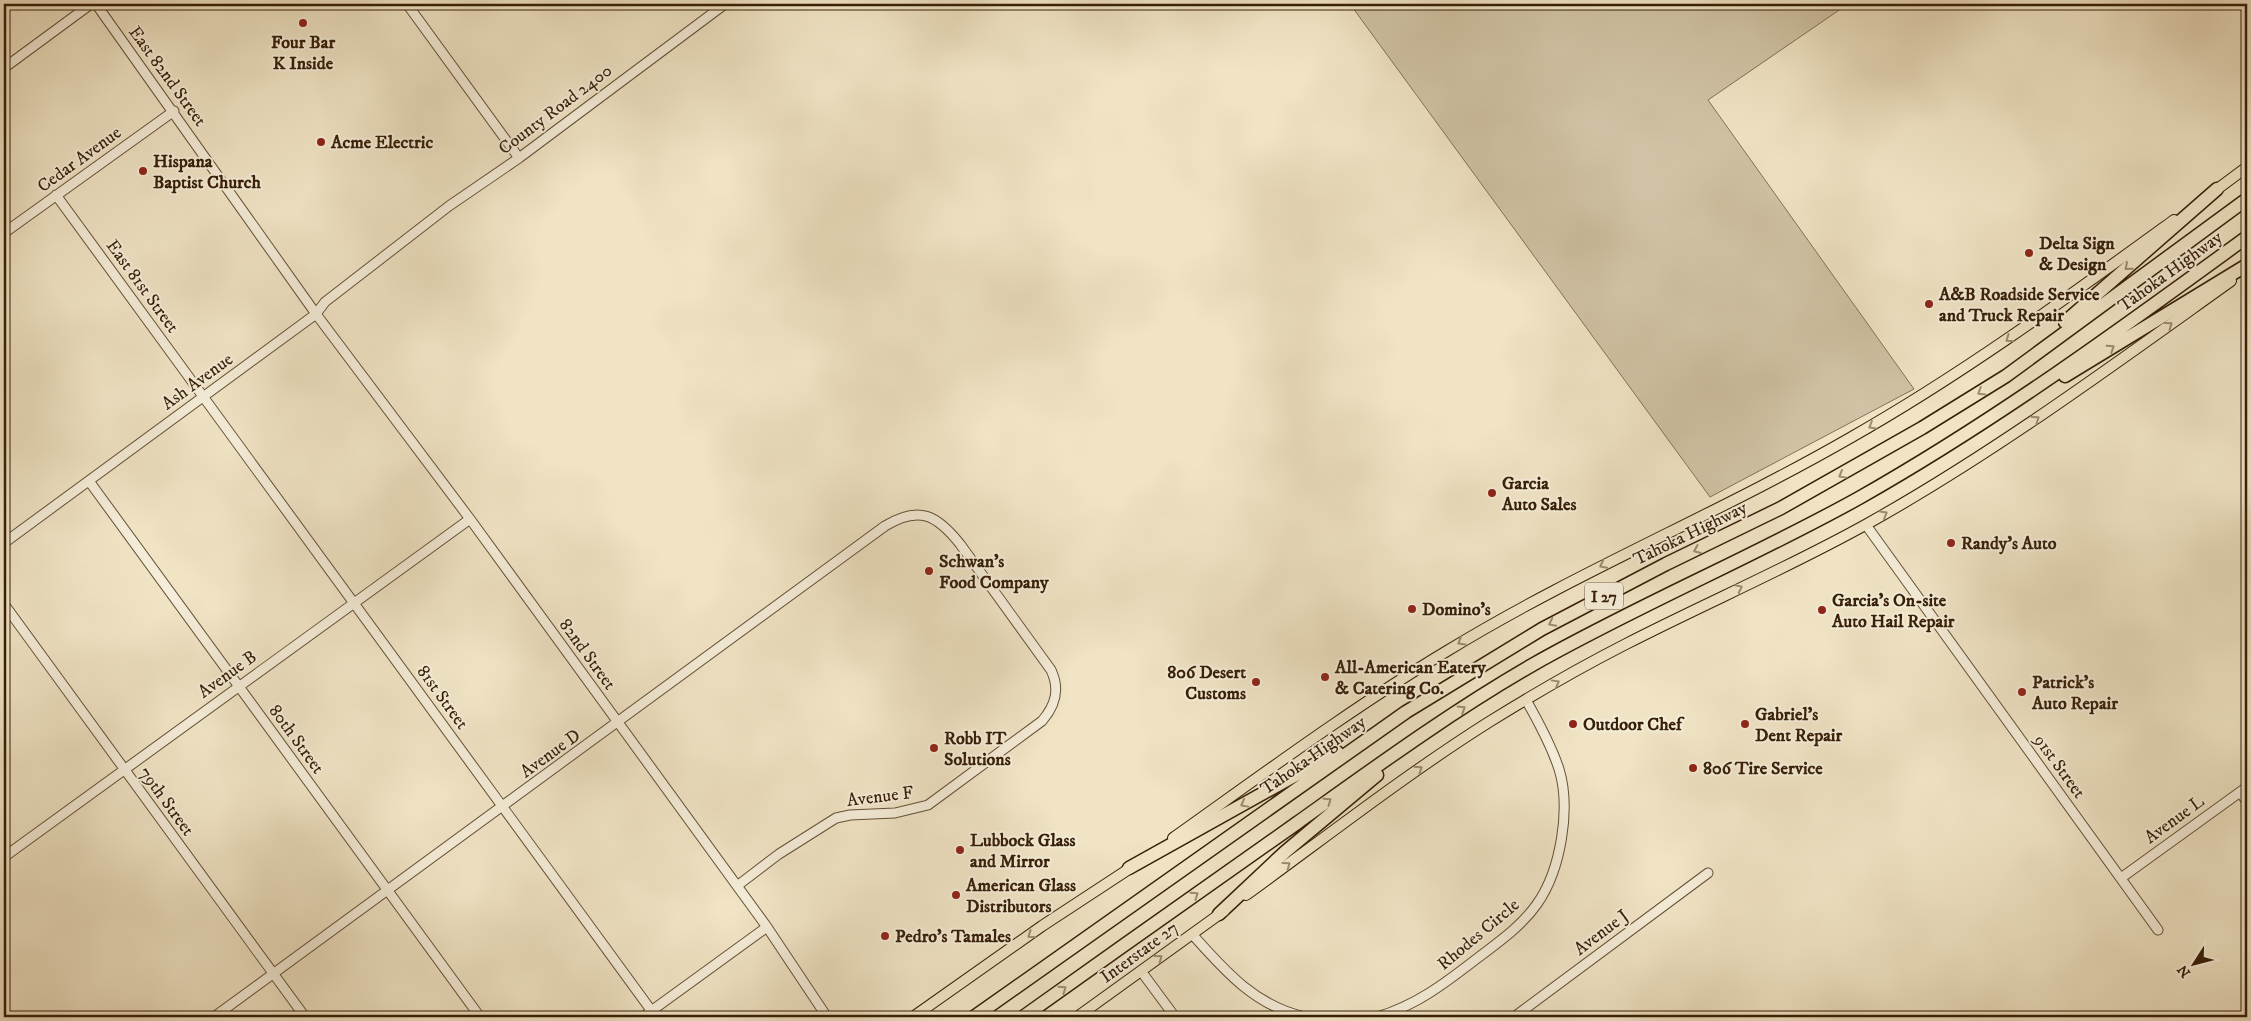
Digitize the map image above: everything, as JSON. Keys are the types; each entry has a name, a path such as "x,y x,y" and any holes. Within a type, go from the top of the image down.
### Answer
{"highway":[{"path":"1997,382 2217,189"},
{"name":"Tahoka Highway","path":"974,1017 1394,720 1542,628 1870,460 1997,382 2247,199"},
{"name":"Tahoka Highway","path":"1023,1017 1413,741 1533,665 1676,590 1812,524 1870,491 1993,416 2080,357 2247,237"},
{"path":"1993,416 2085,365 2247,265"},
{"path":"1129,868 1394,720"},
{"path":"1220,914 1285,852 1390,765 1413,741"}],"main road":[{"name":"Tahoka Highway","path":"1129,868 1387,688 1453,647 1600,567 1811,460 1933,389 2038,318 2247,167"},
{"path":"1220,914 1381,795 1486,724 1626,644 1866,524 2025,427 2247,269"},
{"path":"913,1017 1129,868"},
{"name":"Interstate 27","path":"1077,1017 1220,914"}],"street":[{"path":"4,68 91,4"},
{"name":"East 82nd Street","path":"96,4 174,111 316,314"},
{"path":"407,4 519,158"},
{"name":"County Road 2400","path":"404,241 449,206 519,158 725,4"},
{"name":"Cedar Avenue","path":"4,233 174,111"},
{"name":"East 81st Street","path":"56,195 204,396"},
{"name":"Ash Avenue","path":"4,543 316,314 325,302 404,241"},
{"name":"82nd Street","path":"316,314 470,519 618,722 767,927 827,1017"},
{"name":"81st Street","path":"204,396 654,1014"},
{"name":"80th Street","path":"89,481 480,1017"},
{"name":"Avenue D","path":"214,1017 503,807 806,582 885,526 906,515 927,516 948,529 1013,617 1054,677 1056,696 1047,716"},
{"name":"Avenue B","path":"4,857 470,519"},
{"name":"91st Street","path":"1866,524 2158,930"},
{"name":"79th Street","path":"4,604 305,1017"},
{"name":"Rhodes Circle","path":"1377,1017 1409,1006 1424,997 1504,938 1529,914 1548,884 1558,857 1561,842 1564,810 1563,790 1559,770 1526,700"},
{"name":"Avenue F","path":"737,886 779,854 836,818 850,814 895,814 928,805 989,762 1047,716"},
{"path":"2244,790 2247,802"},
{"name":"Avenue L","path":"2121,878 2244,790"},
{"name":"Avenue J","path":"1514,1017 1708,874"},
{"path":"643,1017 654,1014 767,927"},
{"path":"1192,934 1226,971 1256,997 1286,1012 1305,1017"},
{"path":"1141,971 1175,1017"}],"shaded area":[{"path":"1350,4 1848,4 1708,100 1914,389 1710,497"}],"place":[{"name":"Four Bar K Inside","path":"303,23"},
{"name":"Acme Electric","path":"321,142"},
{"name":"Hispana Baptist Church","path":"143,171"},
{"name":"Delta Sign & Design","path":"2029,253"},
{"name":"A&B Roadside Service and Truck Repair","path":"1929,304"},
{"name":"Garcia Auto Sales","path":"1492,493"},
{"name":"Randy's Auto","path":"1951,543"},
{"name":"Schwan's Food Company","path":"929,571"},
{"name":"Domino's","path":"1412,609"},
{"name":"Garcia’s On-site Auto Hail Repair","path":"1822,610"},
{"name":"All-American Eatery & Catering Co.","path":"1325,677"},
{"name":"806 Desert Customs","path":"1256,682"},
{"name":"Patrick's Auto Repair","path":"2022,692"},
{"name":"Outdoor Chef","path":"1573,724"},
{"name":"Gabriel's Dent Repair","path":"1745,724"},
{"name":"Robb IT Solutions","path":"934,748"},
{"name":"806 Tire Service","path":"1693,768"},
{"name":"Lubbock Glass and Mirror","path":"960,850"},
{"name":"American Glass Distributors","path":"956,895"},
{"name":"Pedro's Tamales","path":"885,936"}]}
